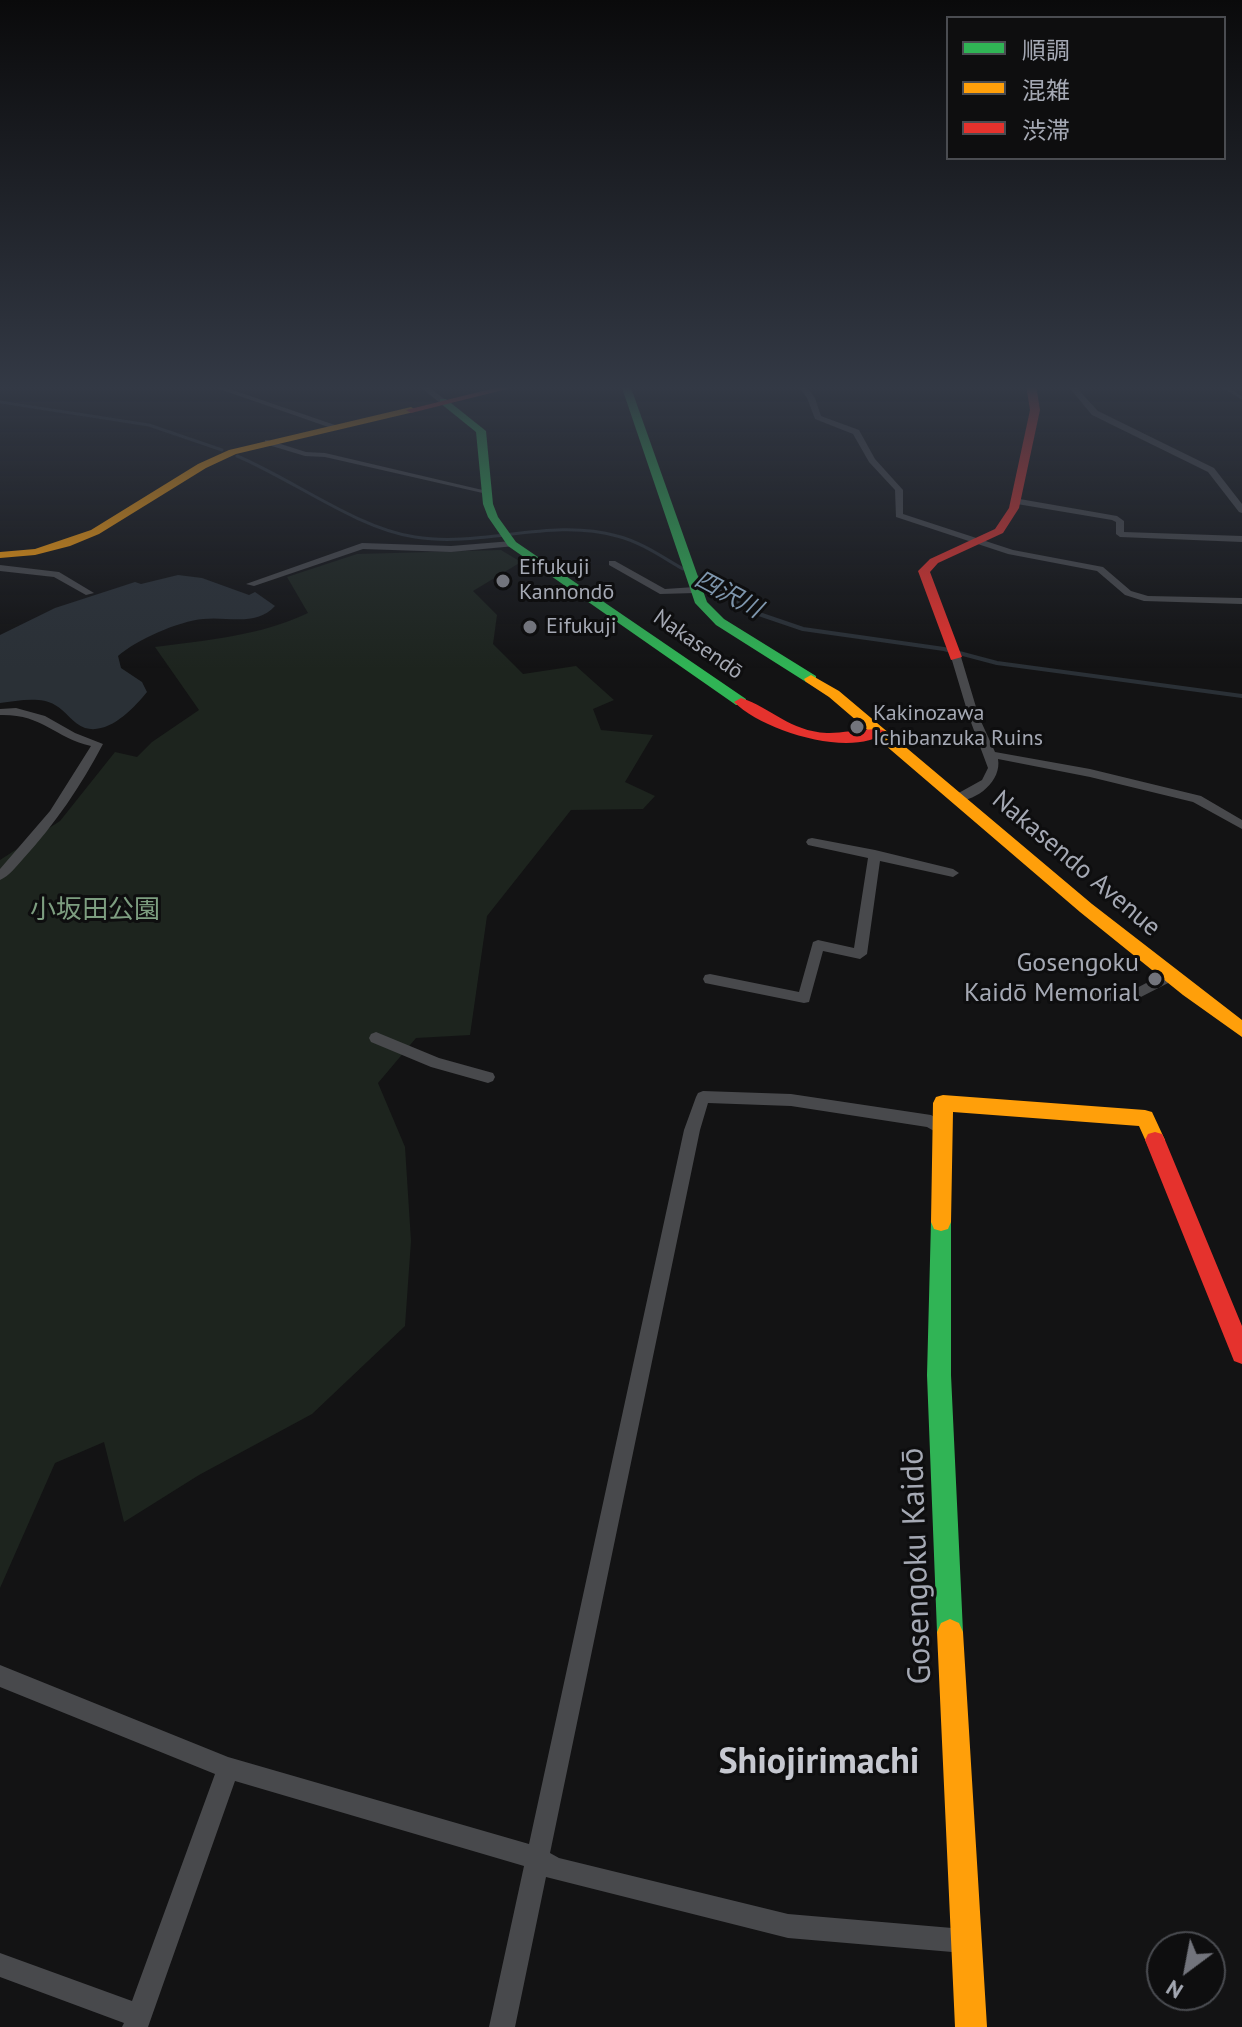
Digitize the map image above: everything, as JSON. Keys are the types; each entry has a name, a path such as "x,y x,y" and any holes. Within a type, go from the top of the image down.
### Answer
{"main road":[{"path":"0,555 29,554 80,541 180,480"},
{"path":"486,480 493,517 508,539"},
{"name":"Nakasendo Avenue","path":"658,480 701,603 720,622 834,694 1044,874 1169,976 1242,1030"},
{"path":"955,652 924,571 934,561 999,531 1014,508 1019,480"},
{"name":"Nakasendō","path":"508,539 774,725 798,732 842,737 880,732"},
{"name":"Gosengoku Kaidō","path":"971,2027 964,1941 939,1375 943,1103 1145,1118 1174,1181 1242,1353"}],"street":[{"path":"433,480 487,492"},
{"path":"890,480 899,490 899,515 1043,559 1100,569 1128,593 1147,599 1242,601"},
{"path":"1218,480 1242,510"},
{"path":"1014,501 1114,518 1120,521 1120,534 1242,539"},
{"path":"251,584 362,546 451,549 508,539"},
{"path":"612,563 663,592 692,580"},
{"path":"0,568 56,574 89,593"},
{"path":"955,652 978,727 993,755 994,765 987,782 959,798"},
{"path":"0,712 37,714 67,735 97,744 74,789 39,838 0,876"},
{"path":"993,755 1090,773 1197,799 1242,825"},
{"path":"812,842 953,873"},
{"path":"710,979 804,998 818,945 860,954 875,854"},
{"path":"1093,997 1135,995 1169,976"},
{"path":"376,1038 436,1063 488,1077"},
{"path":"502,2027 688,1146 703,1097 819,1104 931,1121 941,1129"},
{"path":"0,1676 228,1768 537,1858 554,1869 788,1926 964,1941"},
{"path":"0,1965 137,2021 228,1768"}],"green space":[{"name":"小坂田公園","path":"501,550 521,562 473,591 497,615 493,644 523,674 576,666 614,700 593,709 601,730 653,735 625,782 655,796 643,809 571,810 487,916 470,1035 416,1038 378,1083 405,1147 411,1241 405,1326 312,1414 199,1475 124,1522 104,1442 55,1463 0,1588 0,860 60,821 115,752 137,757 152,742 199,710 155,647 252,632 308,613 287,577 357,554"}],"shaded area":[{"path":"178,575 202,578 249,595 255,592 275,606 250,619 212,618 182,623 126,650 118,656 121,668 142,682 147,692 128,712 103,728 85,728 49,702 28,700 0,703 0,635 55,608 135,582 141,584"}],"waterway":[{"name":"四沢川","path":"284,480 370,524 415,537 466,539 542,531 592,531 634,542 683,569"},
{"name":"四沢川","path":"695,576 756,613 803,629 944,649 997,663 1242,696"}],"traffic: fast":[{"path":"486,480 488,504 493,517 512,544 741,702"},
{"path":"658,480 701,603 720,622 811,679"},
{"path":"941,1222 939,1375 950,1632"}],"traffic: slow":[{"path":"0,555 35,552 95,532 180,480"},
{"path":"811,679 834,694 1086,908 1242,1030"},
{"path":"941,1222 943,1103 1145,1118 1155,1140"},
{"path":"950,1632 971,2027"}],"traffic: jam":[{"path":"956,657 924,571 934,561 999,531 1014,508 1020,480"},
{"path":"741,702 774,722 806,734 841,738 880,732"},
{"path":"1155,1140 1242,1353"}],"place":[{"name":"Eifukuji Kannondō","path":"503,581"},
{"name":"Eifukuji","path":"530,627"},
{"name":"Kakinozawa Ichibanzuka Ruins","path":"857,727"},
{"name":"Gosengoku Kaidō Memorial","path":"1155,979"}],"district":[{"name":"Shiojirimachi","path":"819,1763"}]}
